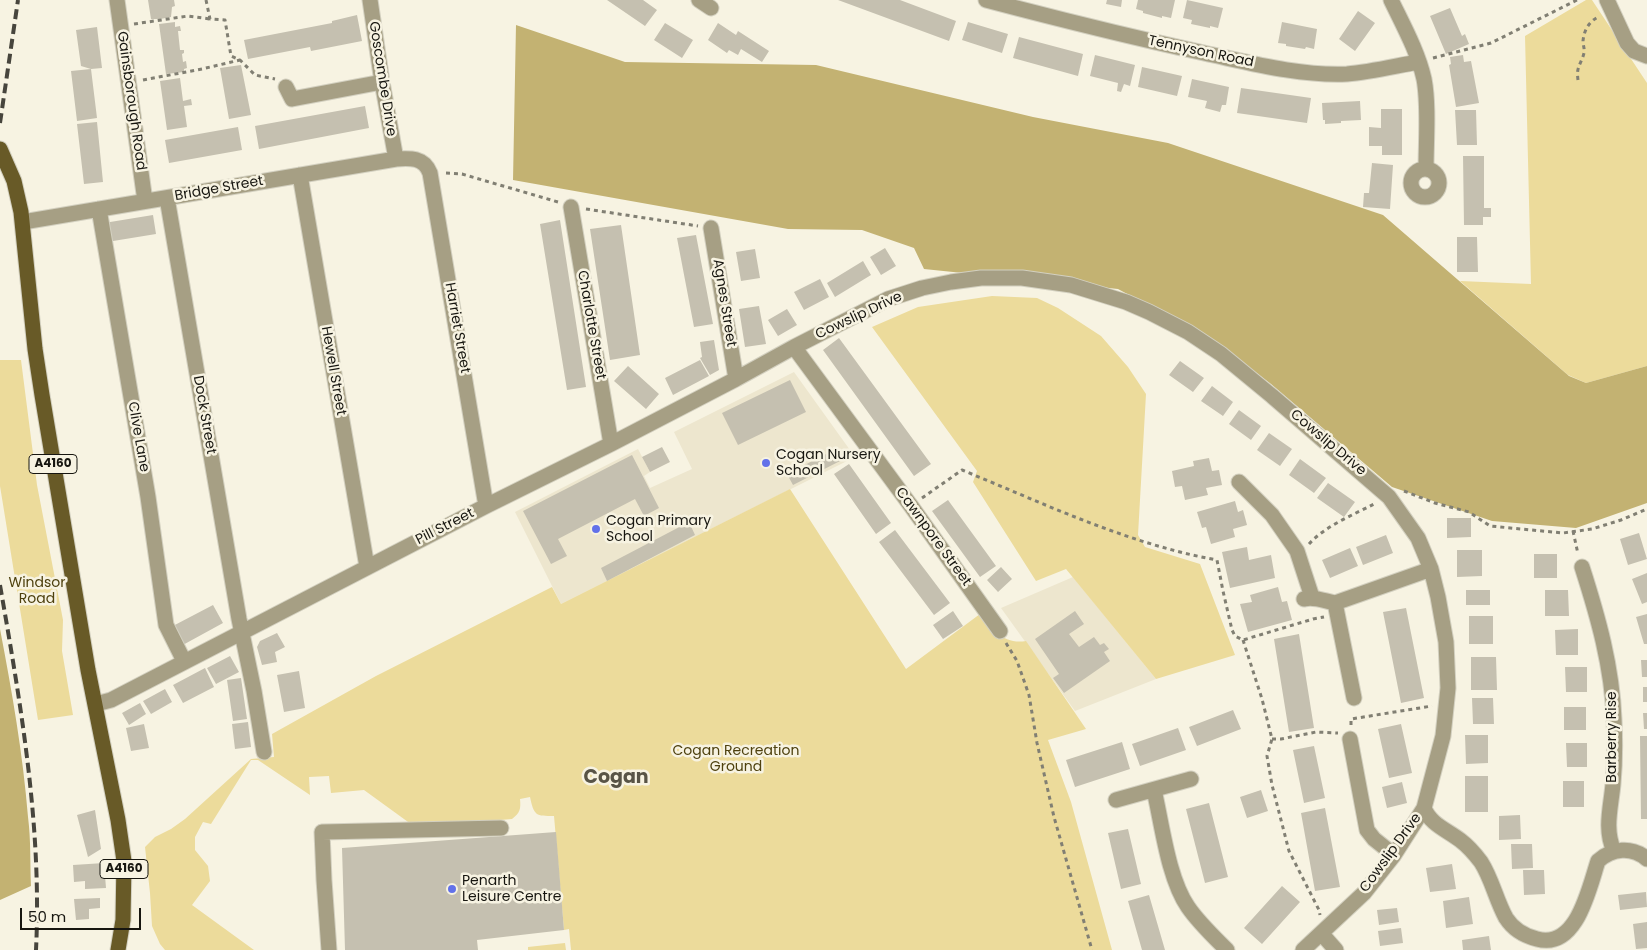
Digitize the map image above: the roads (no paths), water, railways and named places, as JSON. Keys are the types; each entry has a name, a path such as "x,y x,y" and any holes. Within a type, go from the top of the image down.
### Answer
{"main road":[{"name":"A4160","path":"0,149 14,181 23,222 35,349 42,395 85,650 118,820 124,861 123,920 118,950"}],"street":[{"name":"Gainsborough Road","path":"117,0 145,201"},
{"name":"Goscombe Drive","path":"370,0 396,159"},
{"name":"Tennyson Road","path":"986,0 1149,41 1254,64 1294,70 1347,74 1418,62"},
{"path":"1391,0 1409,39 1424,79 1426,169"},
{"path":"1605,7 1627,43 1634,51 1647,56"},
{"path":"286,87 292,99 382,82"},
{"name":"Bridge Street","path":"23,222 396,159 414,158"},
{"name":"Harriet Street","path":"414,158 422,161 428,167 430,173 486,506"},
{"name":"Hewell Street","path":"300,175 367,567"},
{"name":"Dock Street","path":"167,198 264,752"},
{"name":"Charlotte Street","path":"571,207 611,444"},
{"name":"Clive Lane","path":"99,209 148,497 166,625 184,661"},
{"name":"Agnes Street","path":"711,228 736,379"},
{"name":"Cowslip Drive","path":"794,347 875,305 922,288 981,278 1022,278 1071,285 1150,312 1206,343 1272,396 1389,497 1418,538 1431,569 1438,597 1446,642 1448,670 1442,736 1424,808 1394,854 1364,893 1303,950"},
{"name":"Pill Street","path":"96,704 111,700 486,506 611,444 794,347"},
{"name":"Cawnpore Street","path":"794,347 1000,631"},
{"path":"1239,482 1272,515 1296,551 1308,598 1322,601 1336,609 1354,698"},
{"name":"Barberry Rise","path":"1582,567 1604,639 1613,697 1613,784 1608,832 1614,851"},
{"path":"1336,609 1431,569"},
{"path":"1348,736 1368,830 1374,839 1394,854"},
{"path":"1116,800 1191,779"},
{"path":"1154,790 1172,872 1179,891 1199,921 1227,950"},
{"path":"1424,808 1438,826 1461,841 1482,864 1507,919 1517,930 1529,937 1541,940 1551,940 1562,944 1578,917 1598,861 1605,855 1614,851 1626,850 1642,855 1647,859"},
{"path":"330,950 322,832 500,828"},
{"path":"1321,933 1336,950"}],"railway":[{"path":"0,123 18,0"},
{"path":"0,585 22,721 33,812 36,858 36,950"}],"place":[{"name":"Cogan Nursery School","path":"766,463"},
{"name":"Cogan Primary School","path":"596,529"},
{"name":"Penarth Leisure Centre","path":"452,889"}],"district":[{"name":"Cogan","path":"616,778"}],"park label":[{"name":"Windsor Road","path":"37,592"},
{"name":"Cogan Recreation Ground","path":"736,760"}]}
